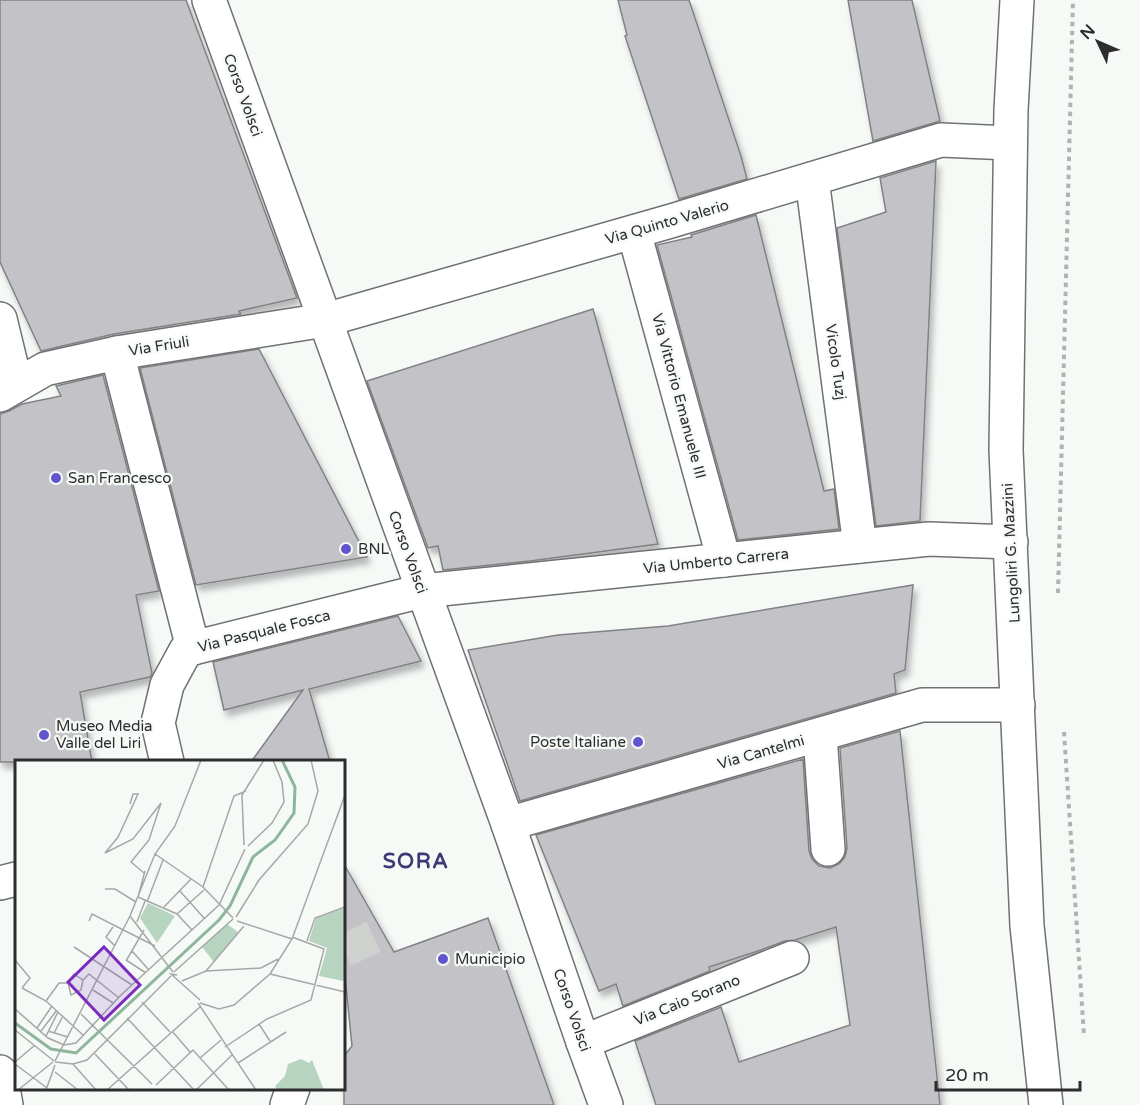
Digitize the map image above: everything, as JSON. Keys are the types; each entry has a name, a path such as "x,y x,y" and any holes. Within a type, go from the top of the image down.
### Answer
{"street":[{"name":"Corso Volsci","path":"209,0 508,824 606,1105"},
{"name":"Lungoliri G. Mazzini","path":"1017,0 1010,143 1006,450 1027,926 1046,1105"},
{"name":"Via Quinto Valerio","path":"325,320 634,232 941,140 1010,143"},
{"name":"Vicolo Tuzj","path":"812,178 860,546"},
{"name":"Via Vittorio Emanuele III","path":"634,232 724,560"},
{"path":"0,319 8,390"},
{"name":"Via Friuli","path":"8,390 45,369 117,353 325,320"},
{"path":"117,353 193,648"},
{"name":"Via Umberto Carrera","path":"422,591 928,539 1011,542"},
{"name":"Via Pasquale Fosca","path":"167,760 158,723 167,685 186,650 422,591"},
{"name":"Via Cantelmi","path":"508,824 922,705 1018,705"},
{"path":"820,735 828,849"},
{"path":"0,883 15,879"},
{"name":"Via Caio Sorano","path":"583,1042 792,958"},
{"path":"0,1072 6,1105"},
{"path":"287,1105 293,1090"}],"path":[{"path":"1057,602 1073,0"},
{"path":"1064,731 1085,1047"}],"building":[{"path":"0,0 186,0 297,298 239,311 241,314 114,334 41,351 0,262"},
{"path":"618,0 689,0 747,179 679,199 625,36 627,35"},
{"path":"848,0 912,0 940,121 873,141"},
{"path":"936,161 920,521 876,526 837,228 886,212 880,178"},
{"path":"756,215 824,491 834,489 839,529 738,540 657,245 692,237 691,235"},
{"path":"593,309 658,544 443,570 438,546 428,548 367,381"},
{"path":"259,349 367,557 196,585 140,368"},
{"name":"San Francesco","path":"103,375 159,591 136,595 152,673 150,677 80,692 92,760 0,762 0,414 22,404 61,396 56,386"},
{"path":"913,585 905,670 894,674 896,693 520,801 468,650 558,635 668,626"},
{"path":"398,616 421,661 309,689 329,760 252,760 303,690 224,710 213,662"},
{"path":"900,731 940,1105 656,1105 635,1041 721,1007 739,1062 850,1025 836,927 785,941 709,967 710,971 623,1006 616,984 599,991 536,835 803,759 809,851 812,859 819,866 830,868 839,864 845,857 847,848 840,748"},
{"path":"345,866 394,952 488,918 554,1105 344,1105 345,1055 352,1046 345,976"}],"tunnel":[{"path":"345,951 383,932"}],"place":[{"name":"San Francesco","path":"56,478"},
{"name":"BNL","path":"346,549"},
{"name":"Museo Media Valle del Liri","path":"44,735"},
{"name":"Poste Italiane","path":"638,742"},
{"name":"Municipio","path":"443,959"}],"district":[{"name":"SORA","path":"416,861"}]}
